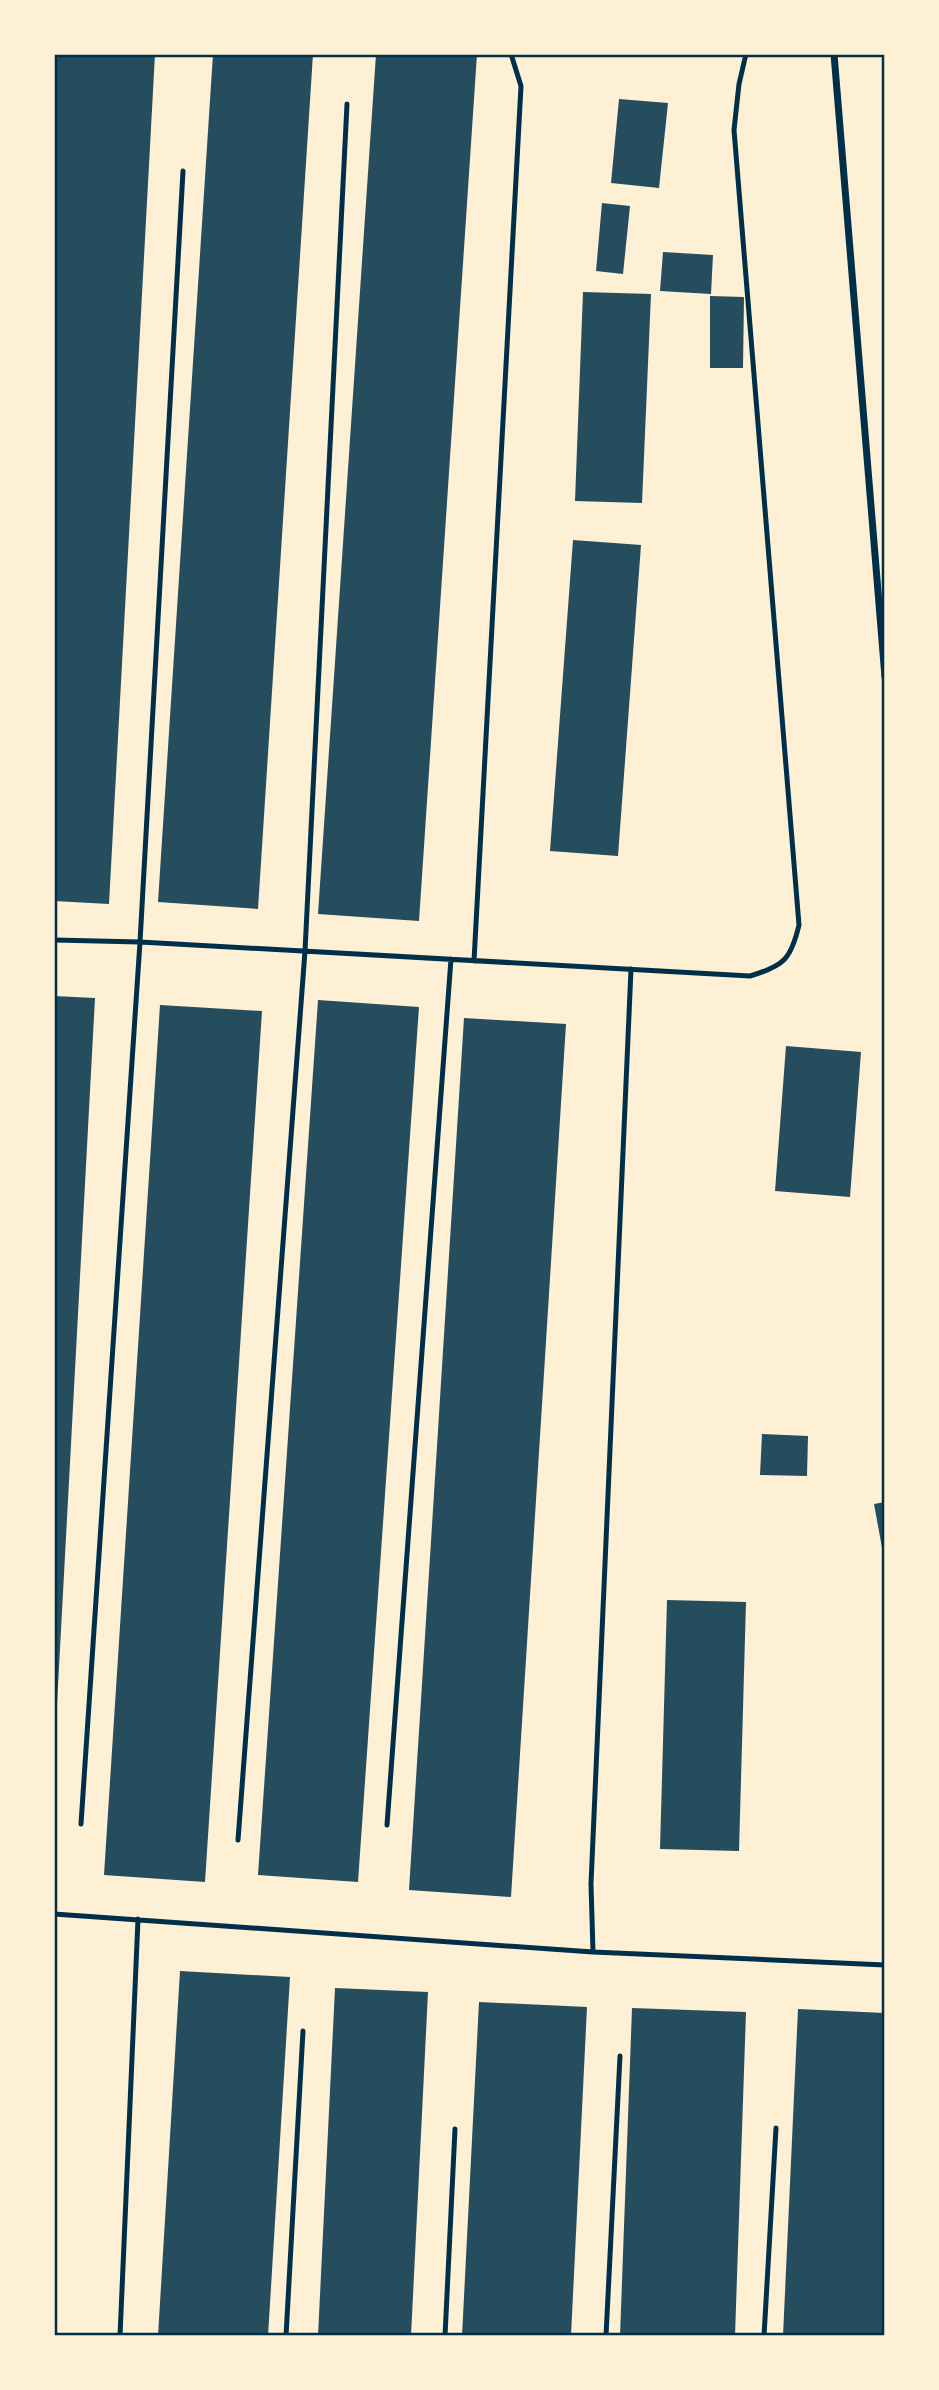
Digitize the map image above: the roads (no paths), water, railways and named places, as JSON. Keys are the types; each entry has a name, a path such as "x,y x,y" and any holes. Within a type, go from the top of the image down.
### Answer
{"street":[{"path":"834,54 885,677"}],"lane":[{"path":"474,961 521,86 511,54"},
{"path":"54,940 140,942 750,976 773,970 793,951 799,925 734,130 739,84 746,54"},
{"path":"238,1840 305,951 347,104"},
{"path":"81,1824 140,942 183,171"},
{"path":"387,1825 452,959"},
{"path":"593,1952 592,1856 631,969"},
{"path":"54,1914 504,1947 885,1965"},
{"path":"120,2336 138,1919"},
{"path":"286,2336 303,2031"},
{"path":"606,2336 620,2056"},
{"path":"764,2336 776,2128"},
{"path":"444,2336 455,2129"}]}
